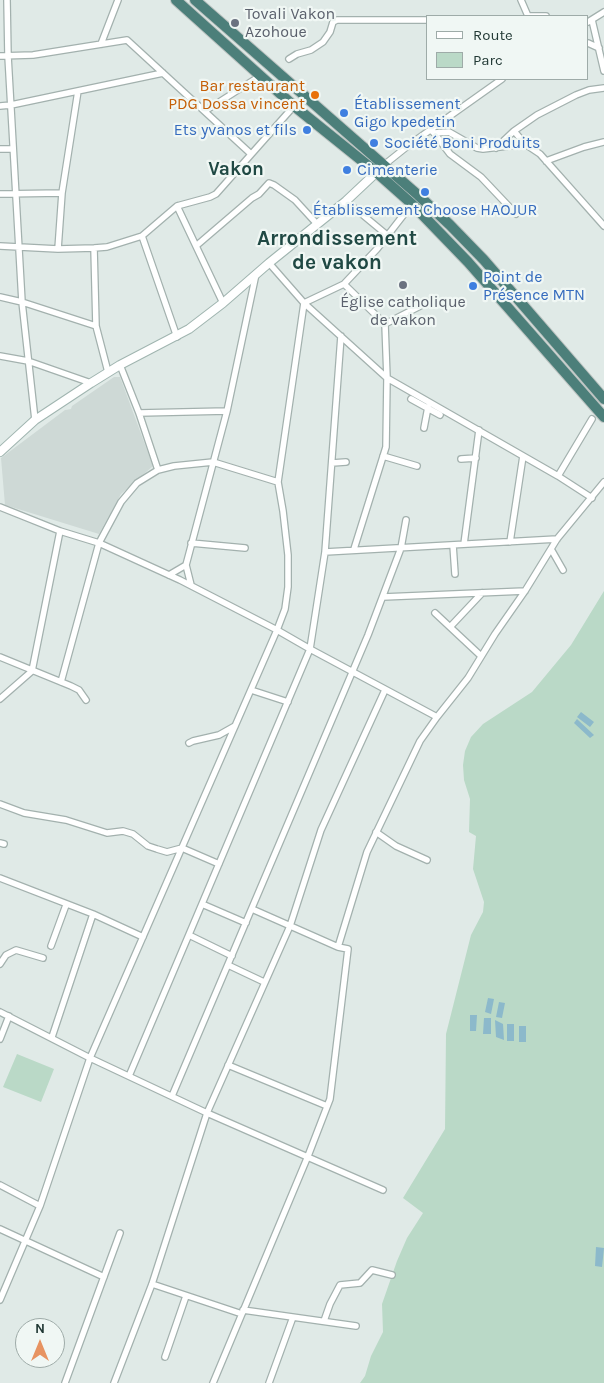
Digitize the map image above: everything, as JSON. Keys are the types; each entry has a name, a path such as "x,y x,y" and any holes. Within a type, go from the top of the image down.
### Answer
{"highway":[{"path":"176,0 294,106 433,209 473,248 604,399"},
{"path":"195,0 380,168 468,262 604,416"}],"main road":[{"path":"0,452 35,420 91,383 120,365 189,329 346,202 380,168"}],"street":[{"path":"7,0 8,56 18,246 35,420"},
{"path":"101,44 118,0"},
{"path":"521,0 528,15"},
{"path":"591,19 604,12"},
{"path":"591,19 604,17"},
{"path":"591,19 604,72"},
{"path":"289,59 297,54 311,50 323,42 330,32 333,22 337,20 426,20"},
{"path":"0,56 33,56 127,40 251,154"},
{"path":"589,43 599,48"},
{"path":"0,106 163,73"},
{"path":"205,111 260,76"},
{"path":"380,168 501,80"},
{"path":"496,148 514,131 537,115 576,95 589,90 604,88"},
{"path":"58,249 62,193 78,91"},
{"path":"0,246 58,249 94,248 106,247 142,236 177,206 216,194 294,106"},
{"path":"432,131 449,132 477,148 483,149 524,144 530,146 546,161 604,226"},
{"path":"432,131 450,154 481,177 516,214"},
{"path":"514,131 524,144"},
{"path":"546,161 604,142"},
{"path":"0,149 13,149"},
{"path":"196,246 259,194 269,183 295,200 317,224"},
{"path":"0,194 62,193"},
{"path":"346,202 387,235"},
{"path":"304,303 344,284 377,249 412,204"},
{"path":"177,206 223,303"},
{"path":"142,236 177,336"},
{"path":"94,248 96,326 108,372"},
{"path":"269,263 304,303 387,378 440,415"},
{"path":"190,585 186,565 227,412 256,274"},
{"path":"344,284 385,324 387,378 386,447 354,549"},
{"path":"0,297 22,302 96,326"},
{"path":"385,324 428,302"},
{"path":"0,1300 40,1206 90,1058 285,609 288,586 288,555 278,482 304,303"},
{"path":"129,1076 310,649 325,552 341,336"},
{"path":"0,356 28,361 91,383"},
{"path":"120,365 139,413 158,470"},
{"path":"411,399 428,405 479,430 592,498"},
{"path":"424,428 428,405"},
{"path":"139,413 227,412"},
{"path":"558,476 592,419"},
{"path":"464,544 479,430"},
{"path":"383,456 417,466"},
{"path":"510,542 523,456"},
{"path":"461,459 476,458"},
{"path":"61,682 99,543 121,502 138,482 158,470 174,466 213,462 278,482"},
{"path":"332,463 346,462"},
{"path":"338,947 367,852 420,741 468,678 557,539 604,482"},
{"path":"0,507 60,531 99,543 190,585 277,630 437,718"},
{"path":"172,1096 353,673 401,548 406,520"},
{"path":"0,699 32,671 60,531"},
{"path":"325,552 557,539"},
{"path":"191,543 245,548"},
{"path":"453,545 455,574"},
{"path":"551,549 564,570"},
{"path":"169,575 186,565"},
{"path":"383,597 525,591"},
{"path":"450,628 482,592"},
{"path":"435,613 481,656"},
{"path":"0,657 79,690 86,700"},
{"path":"251,690 288,702"},
{"path":"114,1383 152,1284 207,1113 290,926 321,830 385,690"},
{"path":"189,743 220,735 235,726"},
{"path":"0,804 24,813 66,820 106,833 123,831 133,834 148,846 168,852 182,848 219,864"},
{"path":"376,832 396,846 427,860"},
{"path":"0,878 93,914 143,937"},
{"path":"202,904 246,923"},
{"path":"50,946 66,905"},
{"path":"212,1383 308,1156 330,1099 348,949 338,947 252,909"},
{"path":"52,1037 93,914"},
{"path":"189,935 232,956"},
{"path":"0,964 6,955 16,950 43,958"},
{"path":"228,965 264,982"},
{"path":"0,1012 90,1058 207,1113 383,1190"},
{"path":"0,1039 9,1016"},
{"path":"228,1066 327,1106"},
{"path":"0,1185 40,1206"},
{"path":"0,1229 104,1276"},
{"path":"65,1383 120,1233"},
{"path":"324,1321 332,1298 340,1285 360,1283 372,1270 392,1275"},
{"path":"152,1284 242,1312 356,1326"},
{"path":"165,1357 186,1296"},
{"path":"269,1383 292,1317"}],"shaded area":[{"path":"114,377 120,377 153,466 121,494 99,534 5,505 1,458 65,410 71,409 72,406"}],"green space":[{"path":"604,591 604,1383 360,1383 365,1376 371,1356 383,1332 382,1304 397,1261 407,1238 423,1213 403,1198 445,1129 446,1034 471,935 483,912 484,902 473,869 476,836 469,832 470,799 464,780 463,765 465,751 471,737 483,724 532,692 571,645"},
{"path":"17,1054 54,1069 41,1102 3,1087"}],"water":[{"path":"581,712 594,722 590,727 577,717"},
{"path":"577,719 594,735 590,738 574,723"},
{"path":"488,998 494,999 491,1014 485,1012"},
{"path":"499,1002 505,1003 502,1018 496,1017"},
{"path":"470,1015 477,1015 476,1031 470,1031"},
{"path":"484,1018 491,1018 491,1034 483,1034"},
{"path":"495,1020 503,1024 504,1040 496,1037"},
{"path":"507,1024 514,1024 514,1041 507,1041"},
{"path":"519,1026 526,1026 526,1042 519,1042"},
{"path":"596,1247 604,1248 602,1267 595,1266"}],"place":[{"name":"Tovali Vakon Azohoue","path":"235,23"},
{"name":"Bar restaurant PDG Dossa vincent","path":"315,95"},
{"name":"Établissement Gigo kpedetin","path":"344,113"},
{"name":"Ets yvanos et fils","path":"307,130"},
{"name":"Société Boni Produits","path":"374,143"},
{"name":"Cimenterie","path":"347,170"},
{"name":"Établissement Choose HAOJUR","path":"425,192"},
{"name":"Église catholique de vakon","path":"403,285"},
{"name":"Point de Présence MTN","path":"473,286"}],"district":[{"name":"Vakon","path":"236,170"},
{"name":"Arrondissement de vakon","path":"337,251"}]}
